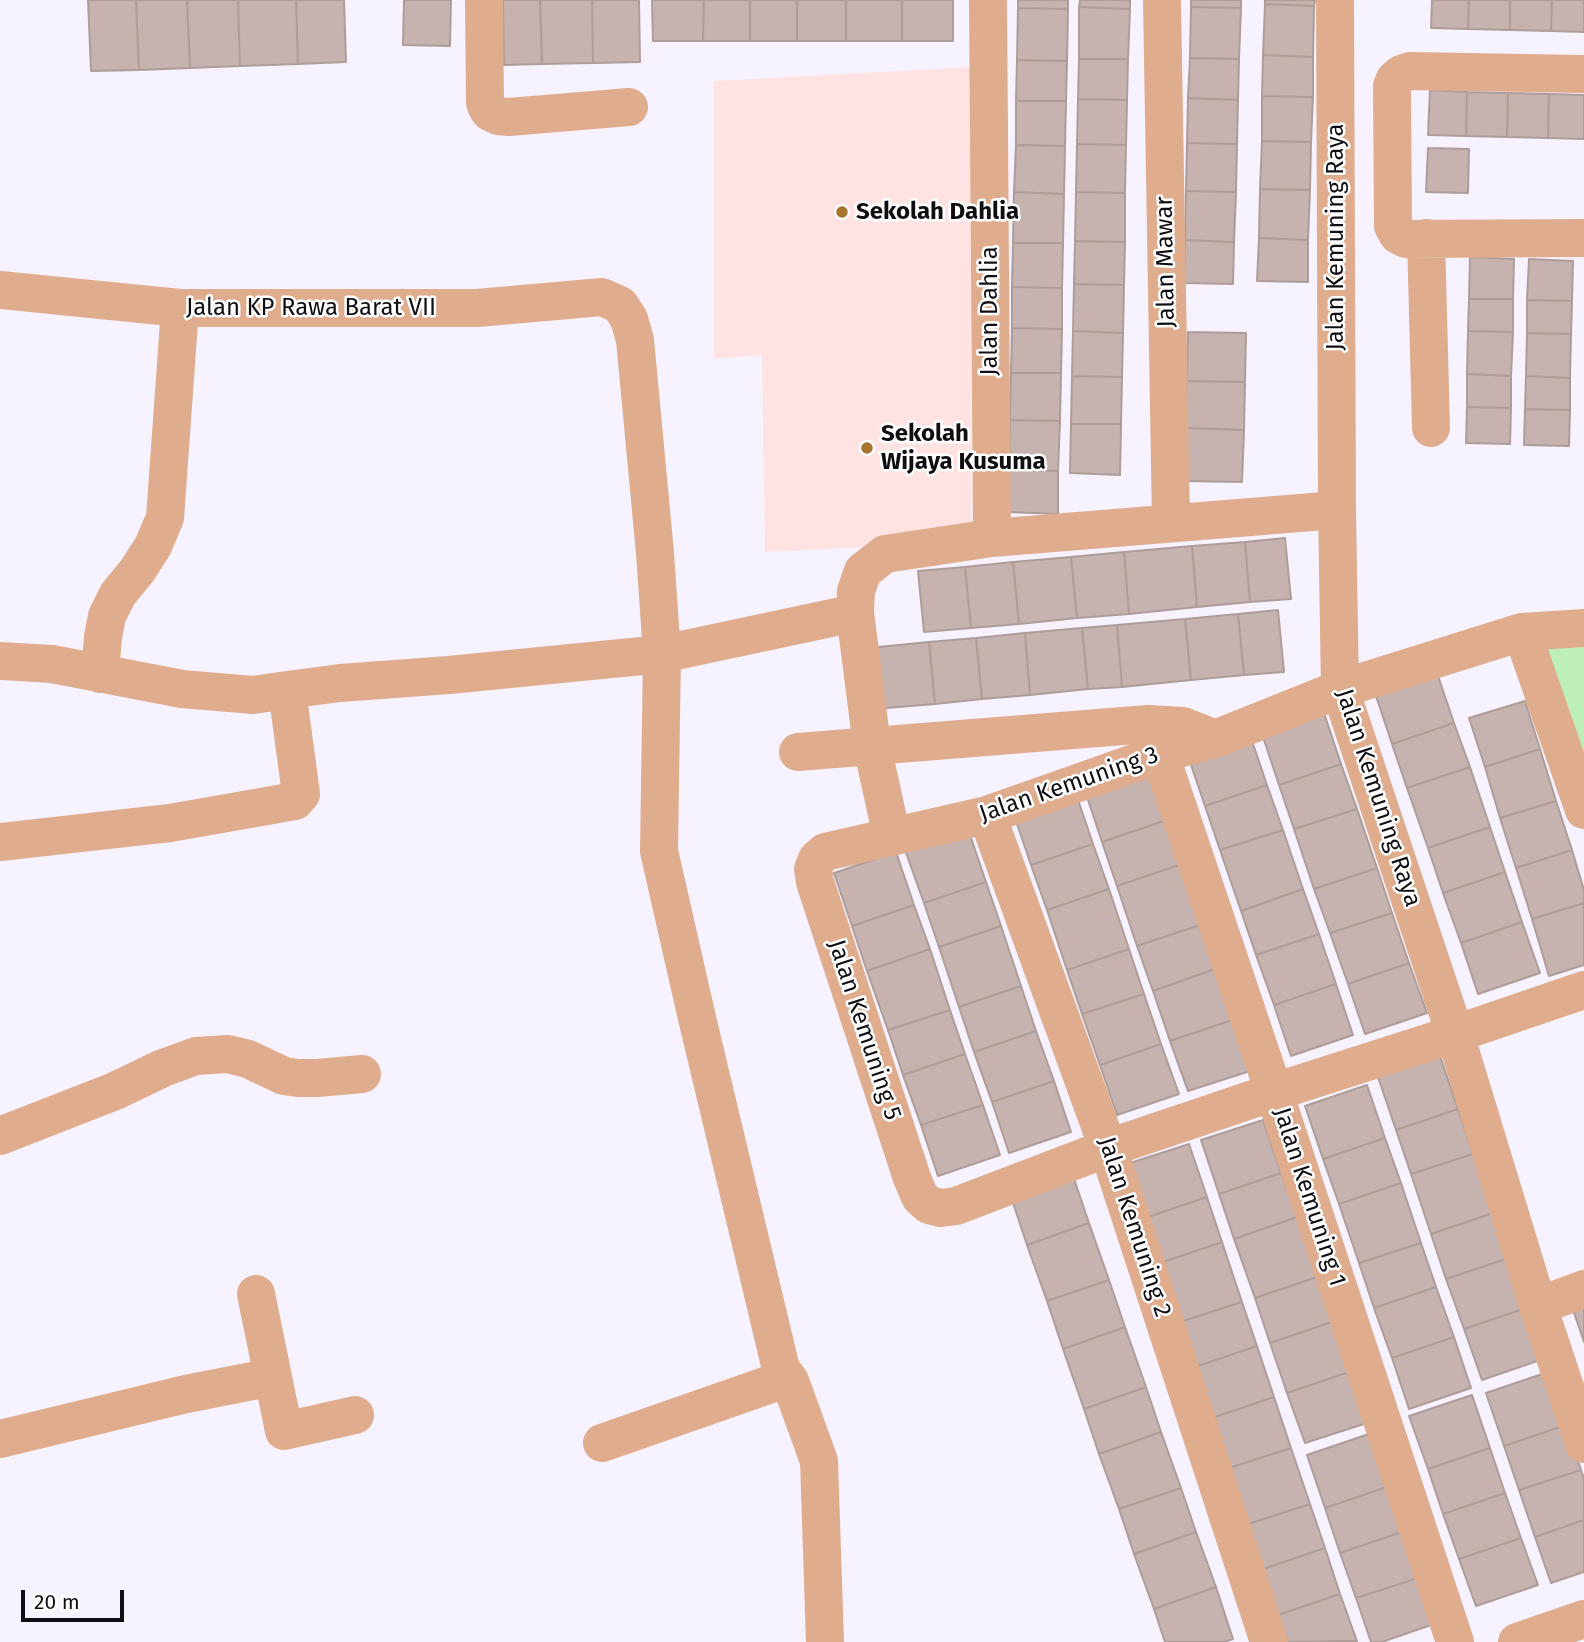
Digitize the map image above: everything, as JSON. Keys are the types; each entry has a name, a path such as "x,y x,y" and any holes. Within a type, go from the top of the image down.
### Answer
{"street":[{"path":"484,0 485,103 491,112 509,117 629,107"},
{"name":"Jalan Dahlia","path":"988,0 992,538"},
{"name":"Jalan Mawar","path":"1162,0 1171,523"},
{"name":"Jalan Kemuning Raya","path":"1335,0 1340,689 1455,1034 1538,1306 1584,1444"},
{"path":"1584,74 1420,71 1401,74 1392,86 1393,226 1398,235 1405,239 1584,238"},
{"path":"1426,238 1431,428"},
{"name":"Jalan KP Rawa Barat VII","path":"0,290 180,308 477,308 601,297 620,305 629,318 635,340 662,654"},
{"path":"100,674 107,616 118,594 153,546 166,518 180,308"},
{"path":"892,837 872,746 855,613 856,592 863,571 885,554 992,538 1337,510"},
{"path":"0,661 52,664 181,689 253,695 340,683 449,676 662,654 855,613"},
{"name":"Jalan Kemuning 3","path":"815,882 813,869 817,859 825,852 987,815 1160,754 1214,739 1340,689 1522,632 1584,628"},
{"path":"1522,632 1584,810"},
{"path":"662,654 659,851 781,1368 790,1381 819,1461 825,1642"},
{"path":"0,842 170,823 295,801 301,794 287,690"},
{"path":"798,752 1148,724 1183,726 1214,739"},
{"name":"Jalan Kemuning 1","path":"1160,754 1455,1642"},
{"name":"Jalan Kemuning 2","path":"987,815 1108,1147 1269,1642"},
{"name":"Jalan Kemuning 5","path":"815,882 920,1197 929,1205 941,1208 956,1206 1108,1147"},
{"path":"1108,1147 1584,990"},
{"path":"0,1136 196,1056 228,1054 248,1059 284,1076 298,1078 317,1079 362,1074"},
{"path":"1538,1306 1584,1289"},
{"path":"256,1294 284,1432 355,1415"},
{"path":"0,1439 186,1394 273,1377"},
{"path":"602,1443 771,1384 790,1381"},
{"path":"1517,1642 1584,1619"}],"shaded area":[{"name":"Sekolah Dahlia","path":"971,67 971,542 765,552 762,355 714,359 714,81"}],"green space":[{"path":"1584,628 1584,810 1522,632"}],"building":[{"path":"88,0 136,0 139,70 91,71"},
{"path":"136,0 187,0 190,68 139,70"},
{"path":"187,0 238,0 240,66 190,68"},
{"path":"238,0 296,0 298,64 240,66"},
{"path":"296,0 344,0 346,62 298,64"},
{"path":"404,0 451,0 450,46 403,45"},
{"path":"503,0 540,0 542,64 504,65"},
{"path":"540,0 592,0 593,63 542,64"},
{"path":"592,0 639,0 640,62 593,63"},
{"path":"652,0 704,0 703,41 653,41"},
{"path":"704,0 750,0 750,41 703,41"},
{"path":"750,0 797,0 797,41 750,41"},
{"path":"797,0 846,0 846,41 797,41"},
{"path":"846,0 902,0 902,41 846,41"},
{"path":"902,0 953,0 953,41 902,41"},
{"path":"1018,0 1068,0 1068,9 1018,8"},
{"path":"1080,0 1130,0 1130,9 1079,7"},
{"path":"1191,0 1241,0 1241,8 1191,7"},
{"path":"1265,0 1315,0 1314,6 1265,4"},
{"path":"1432,0 1469,0 1468,29 1431,28"},
{"path":"1469,0 1510,0 1510,30 1468,29"},
{"path":"1510,0 1552,0 1551,31 1510,30"},
{"path":"1552,0 1584,0 1584,32 1551,31"},
{"path":"1265,4 1314,6 1313,57 1263,55"},
{"path":"1079,7 1130,9 1128,59 1079,59"},
{"path":"1191,7 1241,8 1239,59 1190,58"},
{"path":"1018,8 1068,9 1067,61 1017,60"},
{"path":"1263,55 1313,57 1313,97 1262,96"},
{"path":"1190,58 1239,59 1238,100 1188,98"},
{"path":"1079,59 1128,59 1127,100 1078,99"},
{"path":"1017,60 1067,61 1066,101 1016,101"},
{"path":"1430,90 1467,92 1466,136 1428,135"},
{"path":"1467,92 1508,93 1507,137 1466,136"},
{"path":"1508,93 1549,94 1548,138 1507,137"},
{"path":"1549,94 1584,95 1584,139 1548,138"},
{"path":"1262,96 1313,97 1311,142 1262,141"},
{"path":"1188,98 1238,100 1237,144 1187,143"},
{"path":"1078,99 1127,100 1126,145 1077,144"},
{"path":"1016,101 1066,101 1065,146 1016,145"},
{"path":"1262,141 1311,142 1310,190 1260,189"},
{"path":"1187,143 1237,144 1236,192 1186,191"},
{"path":"1077,144 1126,145 1125,193 1076,192"},
{"path":"1016,145 1065,146 1064,194 1014,192"},
{"path":"1428,148 1469,149 1468,193 1426,192"},
{"path":"1260,189 1310,190 1308,240 1259,238"},
{"path":"1186,191 1236,192 1234,242 1185,240"},
{"path":"1014,192 1064,194 1063,243 1013,243"},
{"path":"1076,192 1125,193 1125,242 1075,241"},
{"path":"1259,238 1308,240 1308,282 1257,281"},
{"path":"1185,240 1234,242 1233,284 1184,283"},
{"path":"1075,241 1125,242 1124,285 1074,284"},
{"path":"1013,243 1063,243 1062,288 1012,287"},
{"path":"1470,257 1514,259 1513,299 1469,299"},
{"path":"1529,259 1573,261 1572,301 1527,300"},
{"path":"1074,284 1124,285 1123,333 1073,331"},
{"path":"1012,287 1062,288 1062,329 1012,328"},
{"path":"1469,299 1513,299 1513,332 1468,331"},
{"path":"1527,300 1572,301 1571,334 1527,333"},
{"path":"1012,328 1062,329 1061,373 1011,373"},
{"path":"1073,331 1123,333 1122,377 1072,376"},
{"path":"1468,331 1513,332 1511,376 1467,374"},
{"path":"1188,332 1246,333 1245,382 1187,381"},
{"path":"1527,333 1571,334 1570,378 1526,376"},
{"path":"1011,373 1061,373 1060,421 1010,420"},
{"path":"1467,374 1511,376 1511,408 1467,407"},
{"path":"1072,376 1122,377 1121,424 1071,424"},
{"path":"1526,376 1570,378 1570,410 1525,409"},
{"path":"1187,381 1245,382 1244,430 1187,428"},
{"path":"1467,407 1511,408 1510,444 1466,443"},
{"path":"1525,409 1570,410 1569,446 1524,445"},
{"path":"1010,420 1060,421 1058,471 1009,470"},
{"path":"1071,424 1121,424 1120,475 1070,473"},
{"path":"1187,428 1244,430 1242,482 1185,481"},
{"path":"1009,470 1058,471 1058,514 1008,512"},
{"path":"1285,538 1291,599 1250,602 1245,542"},
{"path":"1245,542 1250,602 1197,607 1192,546"},
{"path":"1192,546 1197,607 1129,614 1124,552"},
{"path":"1124,552 1129,614 1077,618 1071,557"},
{"path":"1071,557 1077,618 1019,624 1013,562"},
{"path":"1013,562 1019,624 971,628 965,567"},
{"path":"965,567 971,628 924,632 918,571"},
{"path":"1278,610 1284,672 1244,675 1238,614"},
{"path":"1238,614 1244,675 1191,680 1185,619"},
{"path":"1185,619 1191,680 1122,687 1117,625"},
{"path":"1117,625 1122,687 1088,689 1082,628"},
{"path":"1082,628 1088,689 1030,695 1025,633"},
{"path":"1025,633 1030,695 982,699 976,638"},
{"path":"976,638 982,699 935,704 929,642"},
{"path":"929,642 935,704 874,709 868,648"},
{"path":"1436,670 1454,723 1392,744 1374,690"},
{"path":"1525,701 1540,749 1485,767 1469,718"},
{"path":"1323,710 1341,764 1279,785 1261,731"},
{"path":"1454,723 1470,767 1407,788 1392,744"},
{"path":"1249,732 1267,785 1205,806 1187,753"},
{"path":"1540,749 1556,801 1500,818 1485,767"},
{"path":"1341,764 1357,809 1294,829 1279,785"},
{"path":"1470,767 1490,827 1428,848 1407,788"},
{"path":"1146,768 1164,821 1102,842 1084,788"},
{"path":"1267,785 1283,830 1220,850 1205,806"},
{"path":"1075,791 1093,844 1031,865 1013,812"},
{"path":"1556,801 1572,850 1516,868 1500,818"},
{"path":"1357,809 1377,868 1314,889 1294,829"},
{"path":"1164,821 1179,865 1117,886 1102,842"},
{"path":"1490,827 1505,872 1443,893 1428,848"},
{"path":"968,829 986,882 924,903 905,850"},
{"path":"1283,830 1303,889 1241,911 1220,850"},
{"path":"1093,844 1109,889 1047,910 1031,865"},
{"path":"1572,850 1584,890 1584,903 1532,919 1516,868"},
{"path":"896,852 914,905 852,926 834,873"},
{"path":"1179,865 1200,925 1137,946 1117,886"},
{"path":"1377,868 1392,913 1330,933 1314,889"},
{"path":"1505,872 1522,922 1461,943 1443,893"},
{"path":"986,882 1001,926 939,947 924,903"},
{"path":"1109,889 1129,949 1067,970 1047,910"},
{"path":"1303,889 1319,934 1256,955 1241,911"},
{"path":"1584,903 1584,965 1549,976 1532,919"},
{"path":"914,905 930,949 867,971 852,926"},
{"path":"1392,913 1409,963 1348,984 1330,933"},
{"path":"1522,922 1540,973 1478,994 1461,943"},
{"path":"1200,925 1215,969 1153,991 1137,946"},
{"path":"1001,926 1021,986 959,1007 939,947"},
{"path":"1319,934 1336,984 1274,1005 1256,955"},
{"path":"930,949 950,1010 888,1030 867,971"},
{"path":"1129,949 1144,994 1082,1014 1067,970"},
{"path":"1409,963 1427,1013 1365,1034 1348,984"},
{"path":"1215,969 1232,1020 1170,1041 1153,991"},
{"path":"1336,984 1353,1035 1291,1056 1274,1005"},
{"path":"1021,986 1036,1031 974,1052 959,1007"},
{"path":"1144,994 1161,1044 1100,1065 1082,1014"},
{"path":"950,1010 965,1054 903,1075 888,1030"},
{"path":"1232,1020 1250,1071 1188,1091 1170,1041"},
{"path":"1036,1031 1054,1081 992,1102 974,1052"},
{"path":"1161,1044 1179,1094 1117,1115 1100,1065"},
{"path":"965,1054 983,1105 921,1125 903,1075"},
{"path":"1440,1056 1458,1109 1396,1130 1378,1077"},
{"path":"1054,1081 1071,1132 1009,1153 992,1102"},
{"path":"1367,1085 1385,1138 1323,1159 1305,1106"},
{"path":"983,1105 1000,1155 938,1176 921,1125"},
{"path":"1458,1109 1473,1154 1411,1174 1396,1130"},
{"path":"1263,1120 1281,1173 1219,1194 1201,1140"},
{"path":"1385,1138 1401,1183 1339,1204 1323,1159"},
{"path":"1189,1144 1207,1197 1145,1218 1127,1164"},
{"path":"1473,1154 1493,1213 1431,1234 1411,1174"},
{"path":"1071,1170 1089,1223 1027,1245 1009,1191"},
{"path":"1281,1173 1297,1217 1234,1239 1219,1194"},
{"path":"1401,1183 1421,1243 1359,1263 1339,1204"},
{"path":"1207,1197 1222,1242 1160,1263 1145,1218"},
{"path":"1493,1213 1509,1258 1446,1279 1431,1234"},
{"path":"1297,1217 1317,1277 1255,1298 1234,1239"},
{"path":"1089,1223 1109,1280 1047,1301 1027,1245"},
{"path":"1222,1242 1242,1302 1180,1322 1160,1263"},
{"path":"1421,1243 1436,1287 1374,1308 1359,1263"},
{"path":"1509,1258 1526,1308 1464,1329 1446,1279"},
{"path":"1317,1277 1332,1322 1270,1343 1255,1298"},
{"path":"1109,1280 1125,1327 1063,1349 1047,1301"},
{"path":"1436,1287 1454,1337 1392,1358 1374,1308"},
{"path":"1584,1297 1584,1342 1570,1301"},
{"path":"1242,1302 1257,1346 1195,1367 1180,1322"},
{"path":"1526,1308 1543,1359 1482,1380 1464,1329"},
{"path":"1332,1322 1349,1372 1287,1393 1270,1343"},
{"path":"1125,1327 1146,1387 1084,1409 1063,1349"},
{"path":"1454,1337 1471,1388 1409,1409 1392,1358"},
{"path":"1257,1346 1274,1397 1212,1418 1195,1367"},
{"path":"1349,1372 1367,1423 1305,1443 1287,1393"},
{"path":"1548,1372 1566,1425 1504,1446 1486,1393"},
{"path":"1146,1387 1161,1432 1099,1454 1084,1409"},
{"path":"1472,1395 1490,1448 1428,1469 1409,1416"},
{"path":"1274,1397 1291,1448 1229,1468 1212,1418"},
{"path":"1566,1425 1581,1470 1519,1490 1504,1446"},
{"path":"1161,1432 1181,1488 1119,1509 1099,1454"},
{"path":"1369,1434 1387,1487 1325,1508 1307,1455"},
{"path":"1291,1448 1310,1504 1248,1524 1229,1468"},
{"path":"1490,1448 1505,1493 1443,1514 1428,1469"},
{"path":"1581,1470 1584,1478 1584,1520 1535,1537 1519,1490"},
{"path":"1387,1487 1402,1532 1340,1553 1325,1508"},
{"path":"1181,1488 1196,1532 1134,1554 1119,1509"},
{"path":"1505,1493 1521,1538 1459,1559 1443,1514"},
{"path":"1310,1504 1325,1548 1263,1569 1248,1524"},
{"path":"1584,1520 1584,1572 1551,1583 1535,1537"},
{"path":"1196,1532 1216,1587 1154,1609 1134,1554"},
{"path":"1402,1532 1418,1578 1356,1598 1340,1553"},
{"path":"1521,1538 1538,1585 1476,1606 1459,1559"},
{"path":"1325,1548 1340,1594 1278,1615 1263,1569"},
{"path":"1418,1578 1434,1624 1382,1642 1371,1642 1356,1598"},
{"path":"1216,1587 1233,1639 1224,1642 1165,1642 1154,1609"},
{"path":"1340,1594 1357,1641 1288,1642 1278,1615"}],"place":[{"name":"Sekolah Dahlia","path":"842,212"},
{"name":"Sekolah Wijaya Kusuma","path":"867,448"}]}
